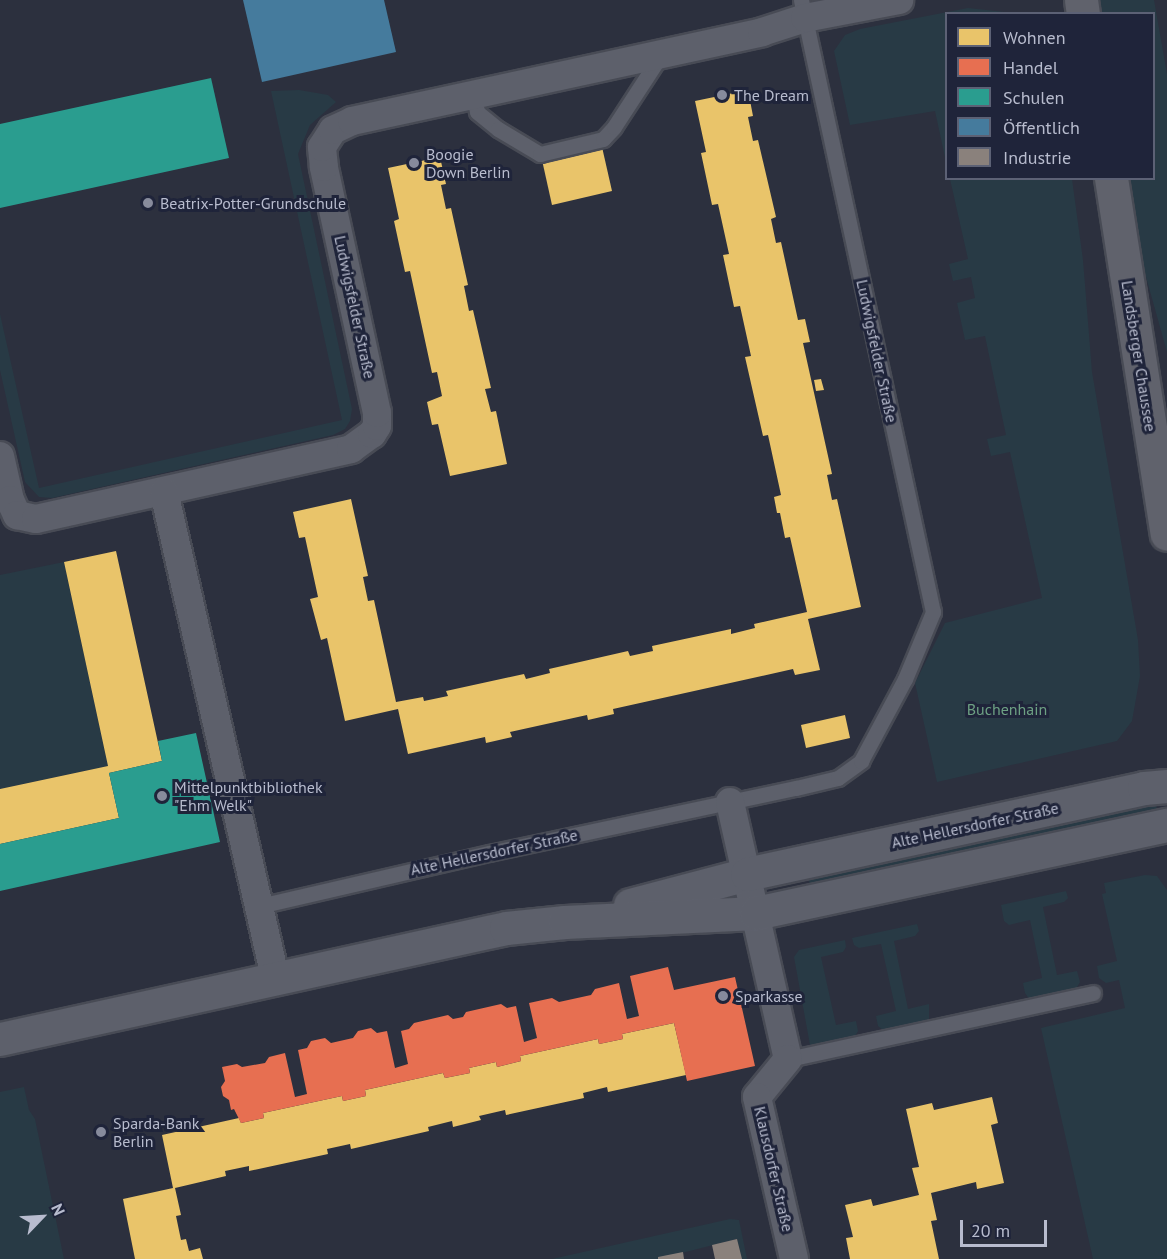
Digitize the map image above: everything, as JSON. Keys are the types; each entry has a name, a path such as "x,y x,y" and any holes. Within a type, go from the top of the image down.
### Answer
{"main road":[{"name":"Landsberger Chaussee","path":"1111,180 1167,534"}],"street":[{"name":"Ludwigsfelder Straße","path":"0,456 10,500 17,515 26,519 36,519 351,449 372,434 377,426 377,413 322,147 333,130 352,121 762,32 803,9 899,0"},
{"path":"164,492 275,978"},
{"name":"Alte Hellersdorfer Straße","path":"565,922 747,874 1144,788 1167,786"},
{"path":"730,802 788,1059"},
{"name":"Alte Hellersdorfer Straße","path":"0,1039 506,928 565,922 756,913 1167,825"},
{"name":"Klausdorfer Straße","path":"788,1059 757,1097 795,1259"}],"lane":[{"name":"Ludwigsfelder Straße","path":"803,9 933,612 905,680"},
{"path":"473,94 477,112 540,154 603,139 615,127 662,54"},
{"name":"Alte Hellersdorfer Straße","path":"259,906 489,853 838,778 861,761 905,680"},
{"path":"788,1059 1093,993"}],"green space":[{"path":"1095,0 1154,0 1167,74 1167,352 1134,234 1125,180 1155,180 1155,12 1098,12"},
{"path":"968,8 1005,12 947,12"},
{"path":"945,12 945,157 935,111 850,125 834,51 845,35 860,29"},
{"path":"299,90 328,95 336,102 310,125 298,154 352,409 350,421 345,429 333,435 52,498 39,497 25,482 0,370 0,314 39,488 342,420 271,91"},
{"name":"Buchenhain","path":"950,180 1072,180 1083,260 1092,372 1138,640 1140,676 1132,721 1117,741 937,782 915,683 945,623 1042,598 1010,452 991,456 987,439 1006,435 985,336 965,340 957,303 975,298 971,277 953,281 949,264 968,259"},
{"path":"64,562 108,766 0,789 0,575"},
{"path":"1155,799 1157,810 810,886 808,873"},
{"path":"1145,875 1157,876 1167,890 1167,1259 1093,1259 1041,1028 1125,1008 1119,980 1106,983 1099,978 1097,966 1117,961 1102,894 1106,893 1104,883"},
{"path":"1066,891 1068,898 1064,902 1043,907 1057,975 1077,971 1080,982 1076,989 1030,1000 1025,993 1023,983 1042,978 1030,920 1009,925 1004,921 1001,905"},
{"path":"917,924 919,931 915,936 894,941 908,1009 929,1004 929,1021 884,1031 878,1026 876,1016 896,1011 881,944 859,948 854,945 852,938"},
{"path":"845,940 846,947 843,952 821,957 836,1025 856,1021 858,1031 854,1038 810,1045 794,957 799,950"},
{"path":"24,1087 29,1110 35,1119 64,1259 0,1259 0,1092"},
{"path":"730,1219 739,1220 747,1259 742,1259 737,1239 658,1259 552,1259"}],"building: Wohnen":[{"path":"748,90 753,116 748,117 753,141 758,140 776,217 771,219 776,243 781,242 798,320 805,319 810,342 803,343 832,474 827,475 832,500 837,499 861,607 808,619 820,670 795,675 793,669 613,709 614,714 588,720 587,715 510,732 512,737 486,743 485,737 408,754 398,709 345,721 327,638 321,640 310,599 318,597 305,537 299,538 293,512 351,499 368,576 363,577 368,601 374,600 396,702 423,697 424,701 448,696 446,691 524,674 526,679 550,673 549,669 628,651 630,656 653,651 652,646 731,629 731,634 755,628 754,624 807,612 790,537 785,538 780,513 777,513 774,497 781,495 768,435 763,436 745,357 751,356 740,306 734,307 723,255 729,254 718,204 712,205 701,153 706,152 695,101"},
{"path":"602,147 612,191 552,205 542,160"},
{"path":"440,157 446,184 441,185 446,209 451,208 468,285 464,286 469,311 473,310 491,388 485,389 491,412 496,411 507,464 450,476 438,424 432,425 427,402 442,396 437,372 432,373 410,271 405,272 394,221 399,219 388,168"},
{"path":"821,379 824,390 816,391 814,380"},
{"path":"116,551 162,761 109,773 119,818 0,844 0,789 108,766 64,562"},
{"path":"845,715 850,738 806,748 801,725"},
{"path":"674,1023 686,1075 608,1092 607,1087 583,1093 584,1098 506,1115 505,1110 479,1116 481,1120 453,1127 452,1121 428,1127 429,1131 351,1149 350,1144 327,1149 328,1154 249,1171 249,1166 225,1171 226,1176 175,1188 181,1215 176,1216 181,1240 186,1239 189,1251 200,1248 203,1259 135,1259 123,1199 173,1188 162,1135 239,1118 241,1123 264,1118 263,1113 342,1096 343,1101 366,1096 365,1090 443,1073 445,1078 470,1073 469,1068 496,1062 497,1067 521,1061 520,1056 598,1039 599,1044 623,1039 622,1034"},
{"path":"992,1097 998,1123 991,1125 1004,1183 977,1189 976,1182 931,1193 937,1220 931,1221 939,1259 850,1259 846,1238 853,1237 845,1205 871,1199 873,1206 919,1195 912,1168 919,1167 906,1109 932,1103 934,1110"}],"building: Handel":[{"path":"668,967 674,990 735,977 755,1066 687,1081 674,1023 622,1034 623,1039 599,1044 598,1039 520,1056 521,1061 497,1067 496,1062 469,1068 470,1073 445,1078 443,1073 365,1090 366,1096 343,1101 342,1096 263,1113 264,1118 241,1123 234,1109 231,1110 229,1100 223,1096 221,1087 225,1081 222,1067 237,1064 242,1067 265,1063 269,1057 285,1053 295,1097 307,1094 298,1050 307,1048 311,1041 325,1038 331,1043 353,1038 358,1031 371,1028 377,1033 387,1031 395,1068 408,1064 401,1031 409,1029 414,1023 448,1015 453,1019 463,1017 466,1012 501,1004 507,1008 516,1006 524,1042 537,1038 529,1003 552,998 559,1002 591,995 595,989 619,983 627,1019 639,1016 630,976"}],"building: Schulen":[{"path":"211,78 229,158 0,208 0,124"},
{"name":"Mittelpunktbibliothek \"Ehm Welk\"","path":"196,733 220,842 0,891 0,844 119,818 109,773 162,761 158,741"}],"building: Öffentlich":[{"path":"243,0 384,0 396,52 262,82"}],"building: Industrie":[{"path":"737,1239 742,1259 715,1259 712,1245"},
{"path":"683,1252 684,1259 658,1259 658,1257"}],"place":[{"name":"The Dream","path":"722,95"},
{"name":"Boogie Down Berlin","path":"414,163"},
{"name":"Beatrix-Potter-Grundschule","path":"148,203"},
{"name":"Mittelpunktbibliothek \"Ehm Welk\"","path":"162,796"},
{"name":"Sparkasse","path":"723,996"},
{"name":"Sparda-Bank Berlin","path":"101,1132"}]}
